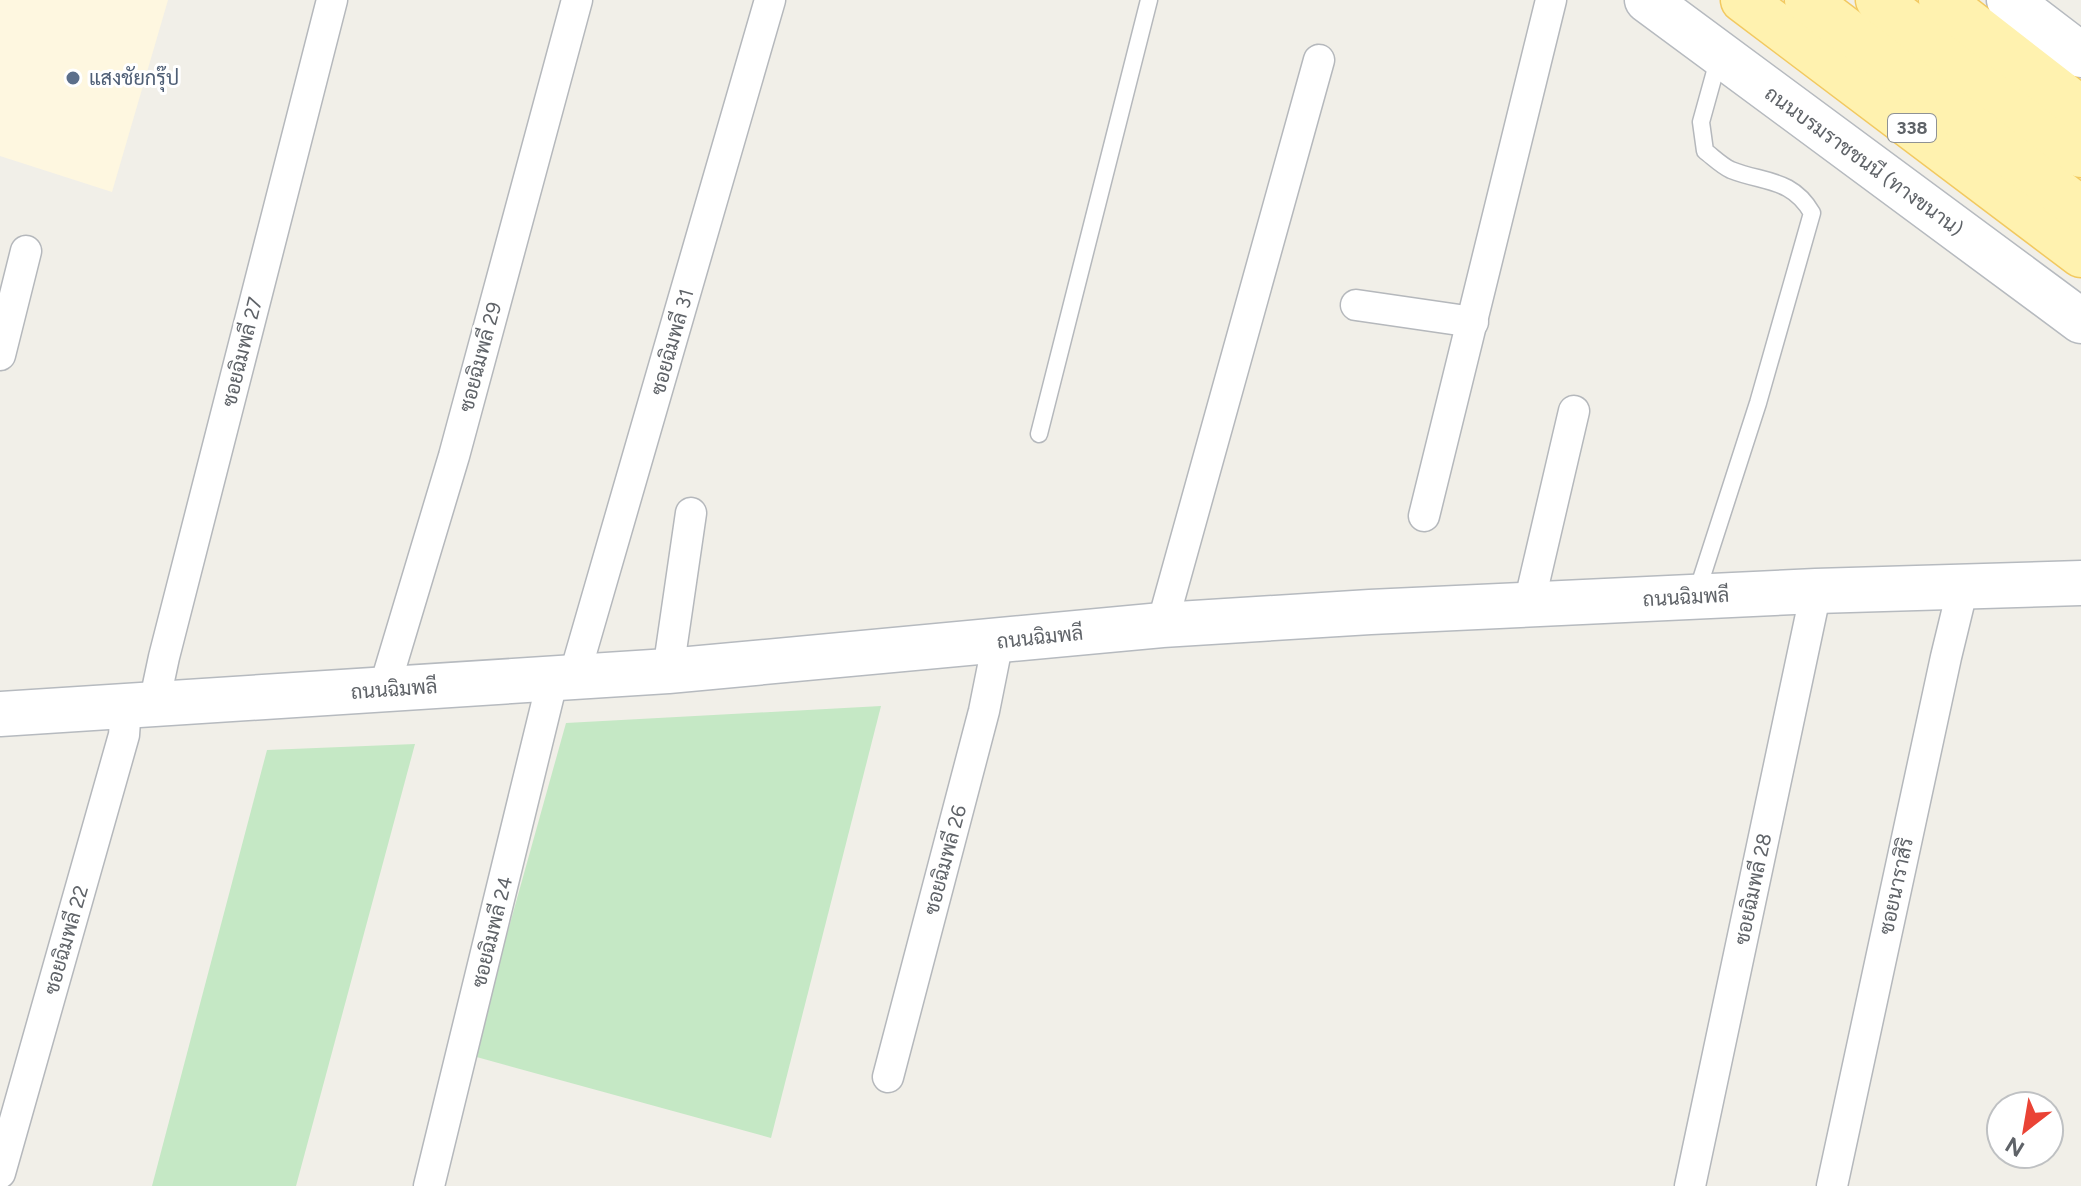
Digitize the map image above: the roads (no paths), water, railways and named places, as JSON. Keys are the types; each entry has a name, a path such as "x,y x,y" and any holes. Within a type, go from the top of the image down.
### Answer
{"main road":[{"name":"338","path":"1743,0 2081,255"},
{"name":"338","path":"1807,0 2081,209"},
{"path":"1878,0 2081,155"},
{"path":"1941,0 2081,109"}],"street":[{"name":"ซอยฉิมพลี 27","path":"140,705 168,642 332,0"},
{"path":"1424,516 1551,0"},
{"name":"ถนนบรมราชชนนี (ทางขนาน)","path":"1647,0 2081,321"},
{"path":"2009,0 2081,55"},
{"name":"ซอยฉิมพลี 31","path":"564,678 769,3"},
{"name":"ซอยฉิมพลี 29","path":"384,689 454,456 574,11"},
{"path":"1162,625 1319,60"},
{"path":"0,355 26,251"},
{"path":"1356,305 1473,322"},
{"path":"1529,604 1574,411"},
{"path":"668,671 691,513"},
{"name":"ถนนฉิมพลี","path":"0,714 668,671 1162,625 1529,604 2081,583"},
{"name":"ซอยนาราสิริ","path":"1832,1186 1963,587"},
{"name":"ซอยฉิมพลี 28","path":"1690,1186 1816,591"},
{"name":"ซอยฉิมพลี 26","path":"888,1077 984,711 998,641"},
{"name":"ซอยฉิมพลี 24","path":"429,1186 564,678"},
{"name":"ซอยฉิมพลี 22","path":"0,1173 124,735 140,705"}],"lane":[{"path":"1039,434 1149,0"},
{"path":"1695,597 1758,403 1812,213 1804,199 1785,185 1728,169 1705,151 1701,122 1720,54"}],"place":[{"name":"แสงชัยกรุ๊ป","path":"73,78"}]}
